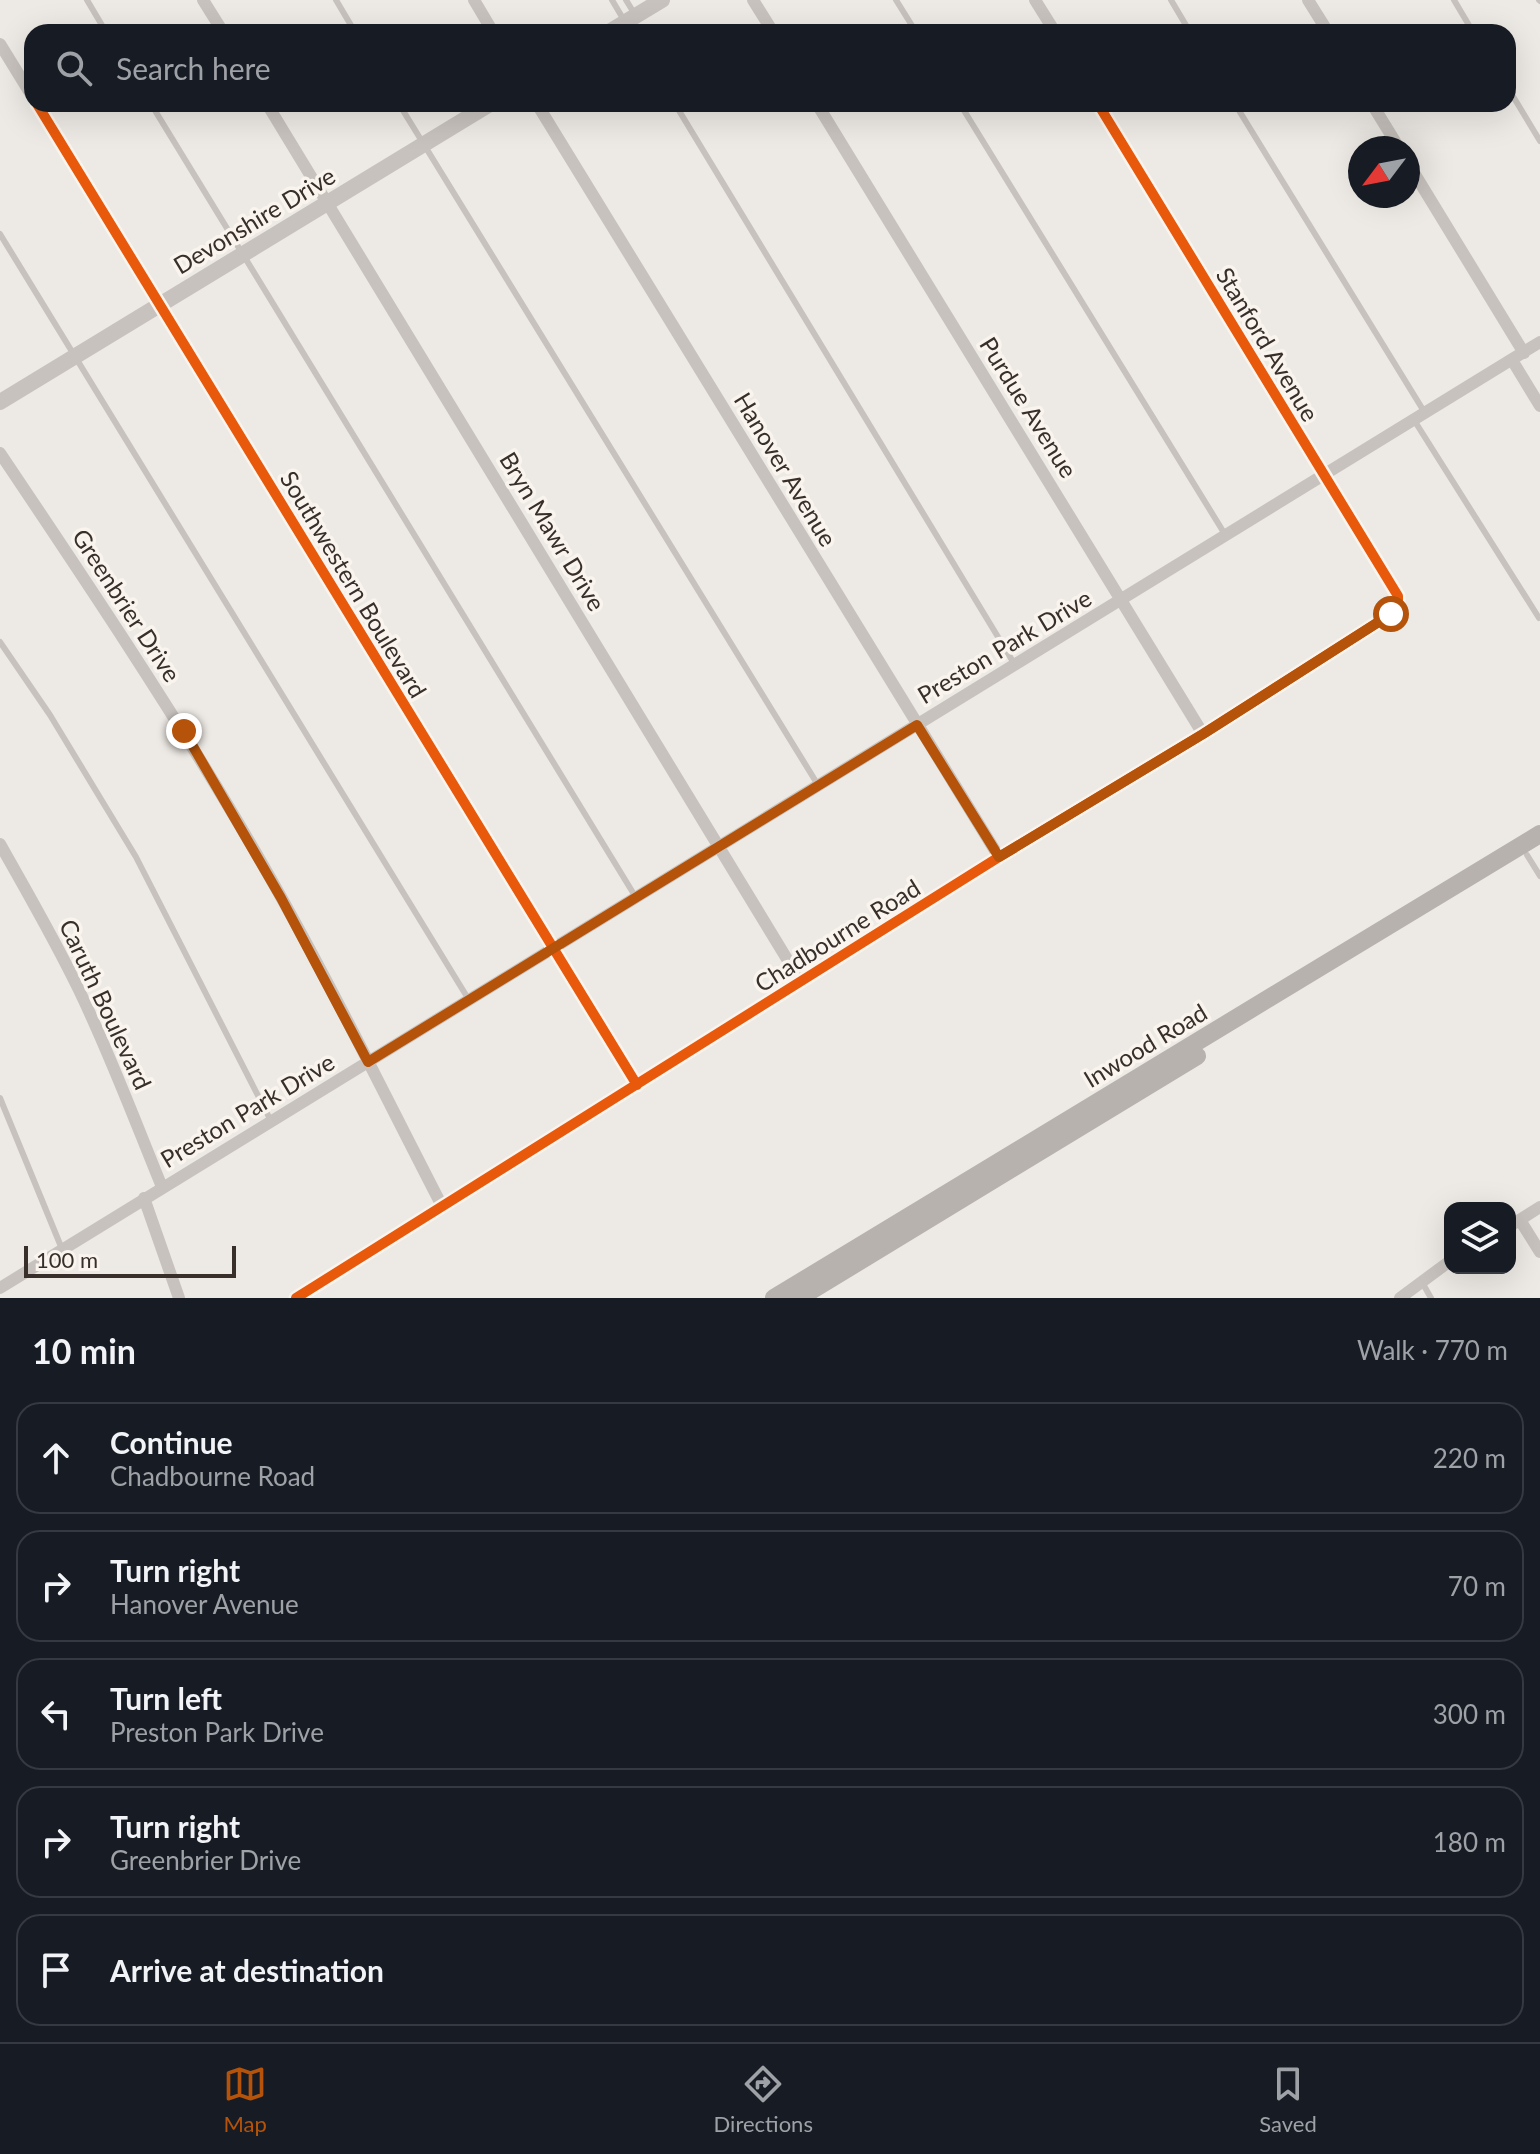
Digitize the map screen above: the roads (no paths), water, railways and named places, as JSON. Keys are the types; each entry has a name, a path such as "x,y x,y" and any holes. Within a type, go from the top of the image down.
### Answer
{"main road":[{"name":"Inwood Road","path":"1077,1122 1540,834"},
{"name":"Inwood Road","path":"774,1298 827,1273 1533,851"},
{"name":"Inwood Road","path":"799,1298 827,1273"}],"street":[{"path":"203,0 218,24"},
{"path":"474,0 488,24"},
{"path":"631,23 662,0"},
{"path":"753,0 768,24"},
{"path":"1035,0 1050,24"},
{"path":"1308,0 1323,24"},
{"path":"0,44 24,83"},
{"name":"Southwestern Boulevard","path":"42,112 637,1085"},
{"name":"Bryn Mawr Drive","path":"272,112 801,982"},
{"name":"Devonshire Drive","path":"0,402 477,112"},
{"name":"Hanover Avenue","path":"542,112 999,857"},
{"name":"Purdue Avenue","path":"822,112 1203,734"},
{"name":"Stanford Avenue","path":"1103,112 1398,596 1398,606"},
{"path":"1377,112 1392,136"},
{"path":"1420,183 1524,353"},
{"name":"Preston Park Drive","path":"0,1288 1540,342"},
{"path":"1512,360 1540,406"},
{"name":"Greenbrier Drive","path":"0,453 184,731 281,898 442,1206"},
{"name":"Chadbourne Road","path":"296,1298 999,857 1203,734 1391,614 1398,606"},
{"name":"Caruth Boulevard","path":"0,844 80,991 162,1187"},
{"path":"144,1198 179,1298"},
{"path":"1516,1222 1540,1207"},
{"path":"1516,1224 1540,1252"},
{"path":"1400,1298 1444,1266"}],"lane":[{"path":"87,0 101,24"},
{"path":"336,0 350,24"},
{"path":"612,0 631,23"},
{"path":"626,0 631,23"},
{"path":"896,0 911,24"},
{"path":"1171,0 1185,24"},
{"path":"1454,0 1468,24"},
{"path":"1516,101 1540,141"},
{"path":"156,112 635,897"},
{"path":"404,112 818,785"},
{"path":"680,112 1015,665"},
{"path":"965,112 1226,536"},
{"path":"1240,112 1539,618"},
{"path":"0,234 469,1000"},
{"path":"0,642 50,715 136,857 271,1121"},
{"path":"1533,851 1540,876"},
{"path":"0,1098 62,1249"},
{"path":"1423,1284 1431,1298"}]}
